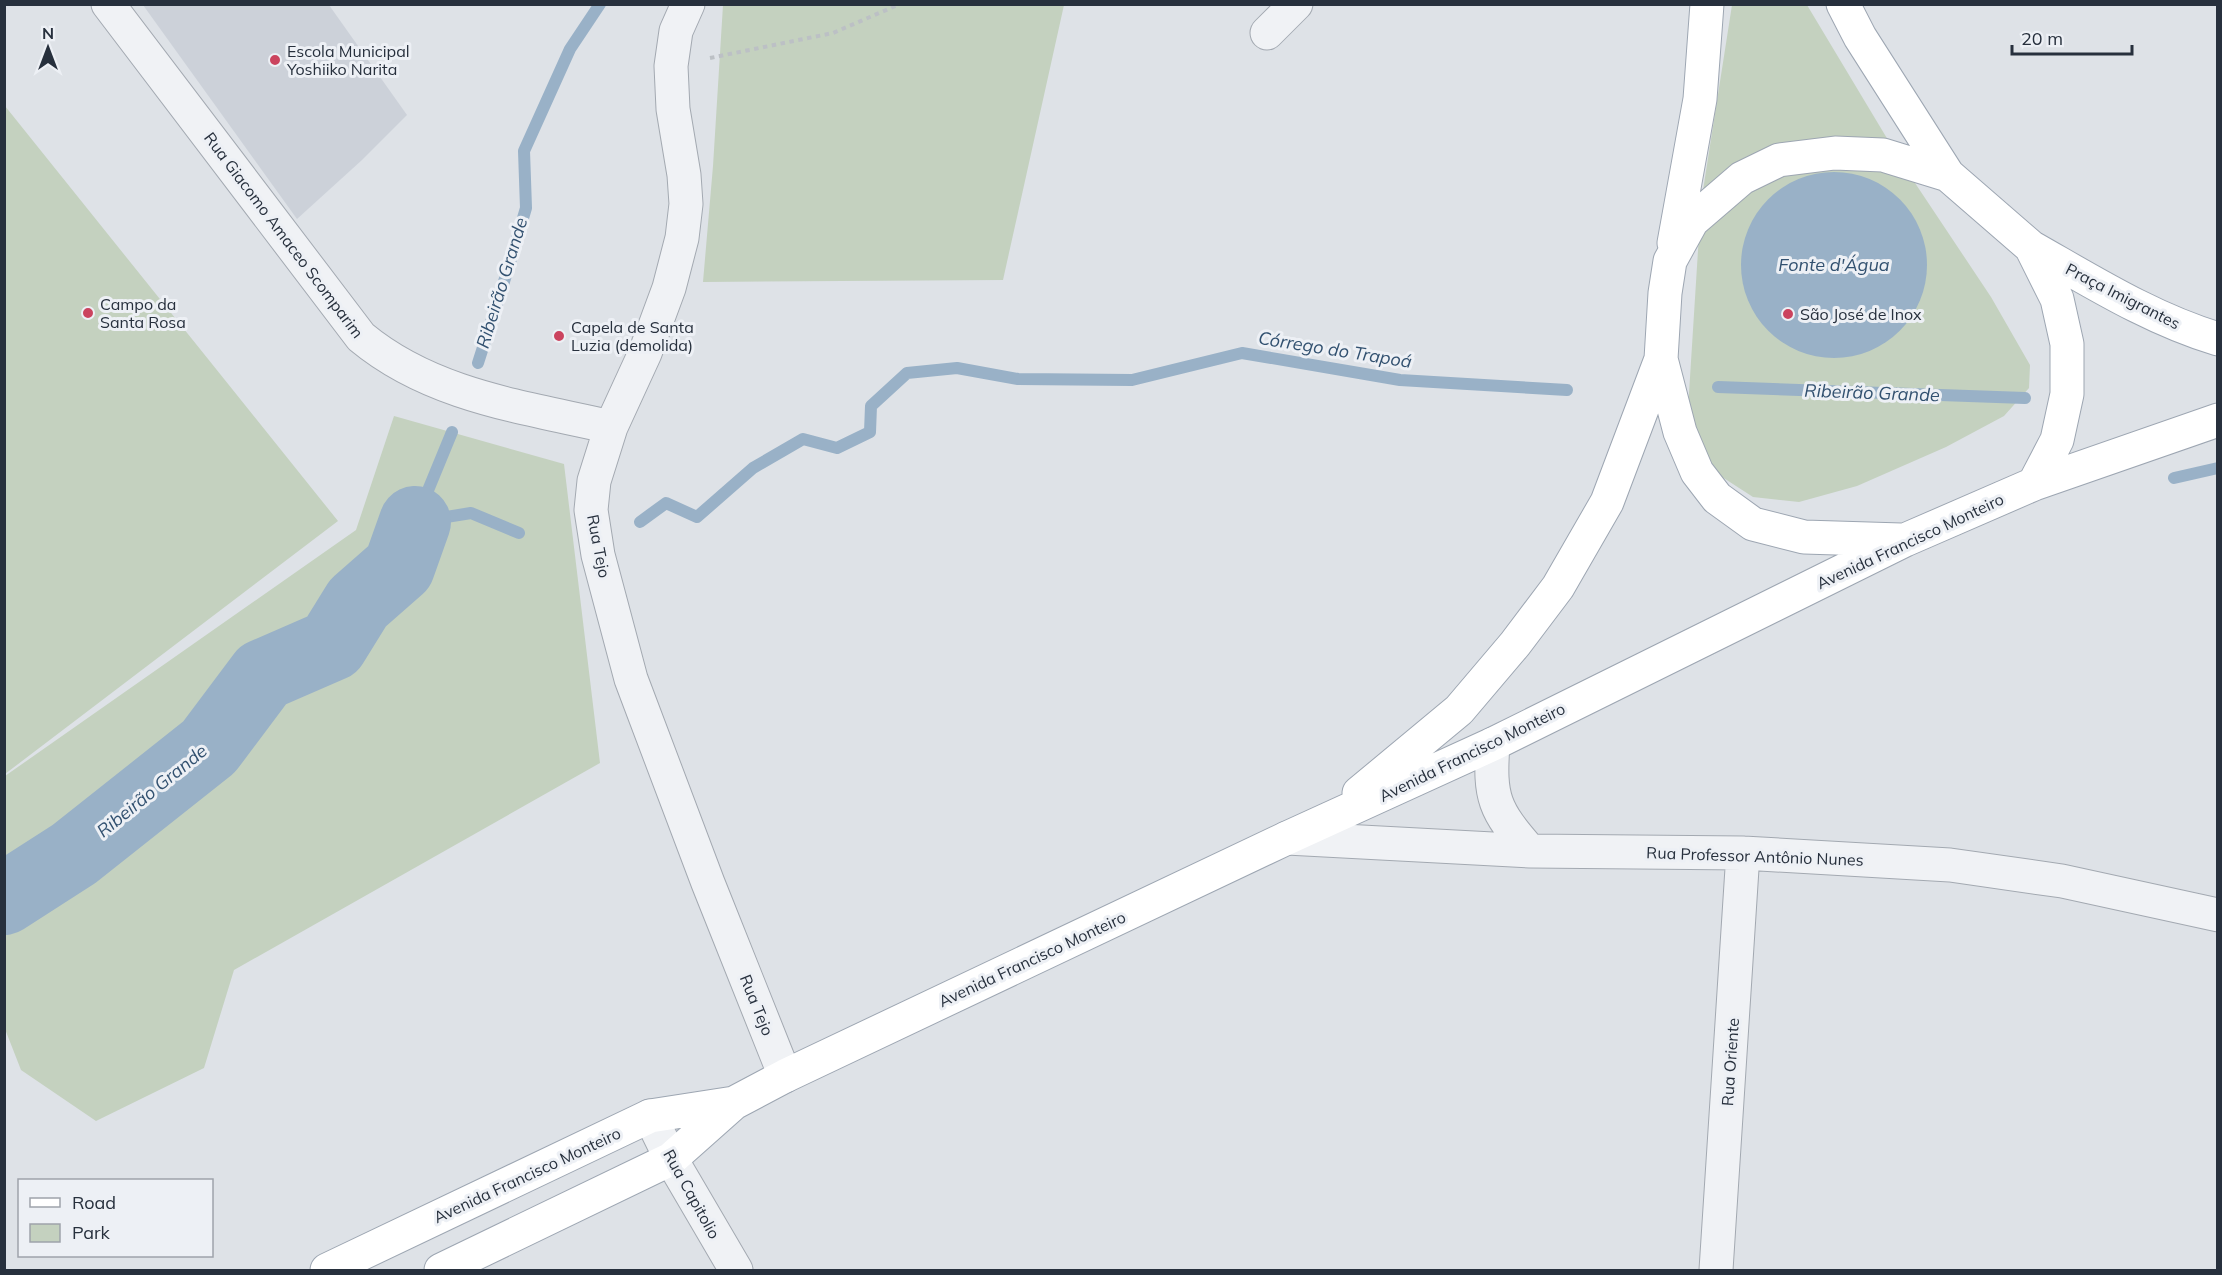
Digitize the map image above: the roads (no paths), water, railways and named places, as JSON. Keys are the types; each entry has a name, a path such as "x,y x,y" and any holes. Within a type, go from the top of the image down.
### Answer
{"main road":[{"path":"1323,823 1459,710 1515,644 1558,587 1607,502 1661,359 1665,293 1700,99 1707,4"},
{"path":"1843,4 1860,37 1948,175 2031,247 2057,298 2067,344 2067,394 2057,440 2034,484"},
{"path":"1670,261 1692,221 1742,178 1779,160 1835,153 1883,155 1948,175"},
{"name":"Praça Imigrantes","path":"2031,247 2112,293 2197,333 2217,339"},
{"path":"1661,359 1680,432 1697,472 1717,498 1753,524 1804,537 1905,540"},
{"name":"Avenida Francisco Monteiro","path":"441,1270 671,1159 734,1102 785,1076 1287,838 1493,744 1905,540 2034,484 2217,420"},
{"name":"Avenida Francisco Monteiro","path":"327,1270 651,1116 734,1102"}],"street":[{"name":"Rua Giacomo Amaceo Scomparim","path":"108,4 361,337 383,356 414,373 451,388 611,427"},
{"name":"Rua Tejo","path":"688,4 676,30 671,66 673,109 684,175 686,204 682,238 669,288 645,353 611,427 594,481 591,510 601,566 631,680 708,883 785,1076"},
{"path":"1267,33 1296,4"},
{"path":"1493,744 1491,774 1496,804 1508,826 1530,851"},
{"name":"Rua Professor Antônio Nunes","path":"1287,838 1530,851 1743,853 1950,865 2062,881 2217,915"},
{"name":"Rua Oriente","path":"1716,1270 1743,853"},
{"name":"Rua Capitolio","path":"651,1116 671,1159 736,1270"}],"water":[{"name":"Fonte d'Água","path":"1834,172 1870,179 1900,199 1920,229 1927,265 1920,301 1900,331 1870,351 1834,358 1798,351 1768,331 1748,301 1741,265 1748,229 1768,199 1798,179"}],"waterway":[{"name":"Ribeirão Grande","path":"478,363 526,208 524,151 570,49 600,4"},
{"name":"Córrego do Trapoá","path":"640,522 666,503 697,517 753,468 803,439 837,448 870,432 871,406 907,373 957,368 1018,379 1132,380 1242,353 1400,380 1567,390"},
{"name":"Ribeirão Grande","path":"1718,387 2025,398"},
{"path":"415,522 452,432"},
{"name":"Córrego do Trapoá","path":"2174,478 2218,468"},
{"name":"Córrego do Trapoá","path":"415,522 471,513 519,533"},
{"name":"Ribeirão Grande","path":"4,899 74,854 209,747 263,675 332,645 358,603 399,567 415,522"},
{"name":"Ribeirão Grande","path":"4,868 74,854"}],"place":[{"name":"Escola Municipal Yoshiiko Narita","path":"275,60"},
{"name":"Campo da Santa Rosa","path":"88,313"},
{"name":"São José de Inox","path":"1788,314"},
{"name":"Capela de Santa Luzia (demolida)","path":"559,336"}]}
